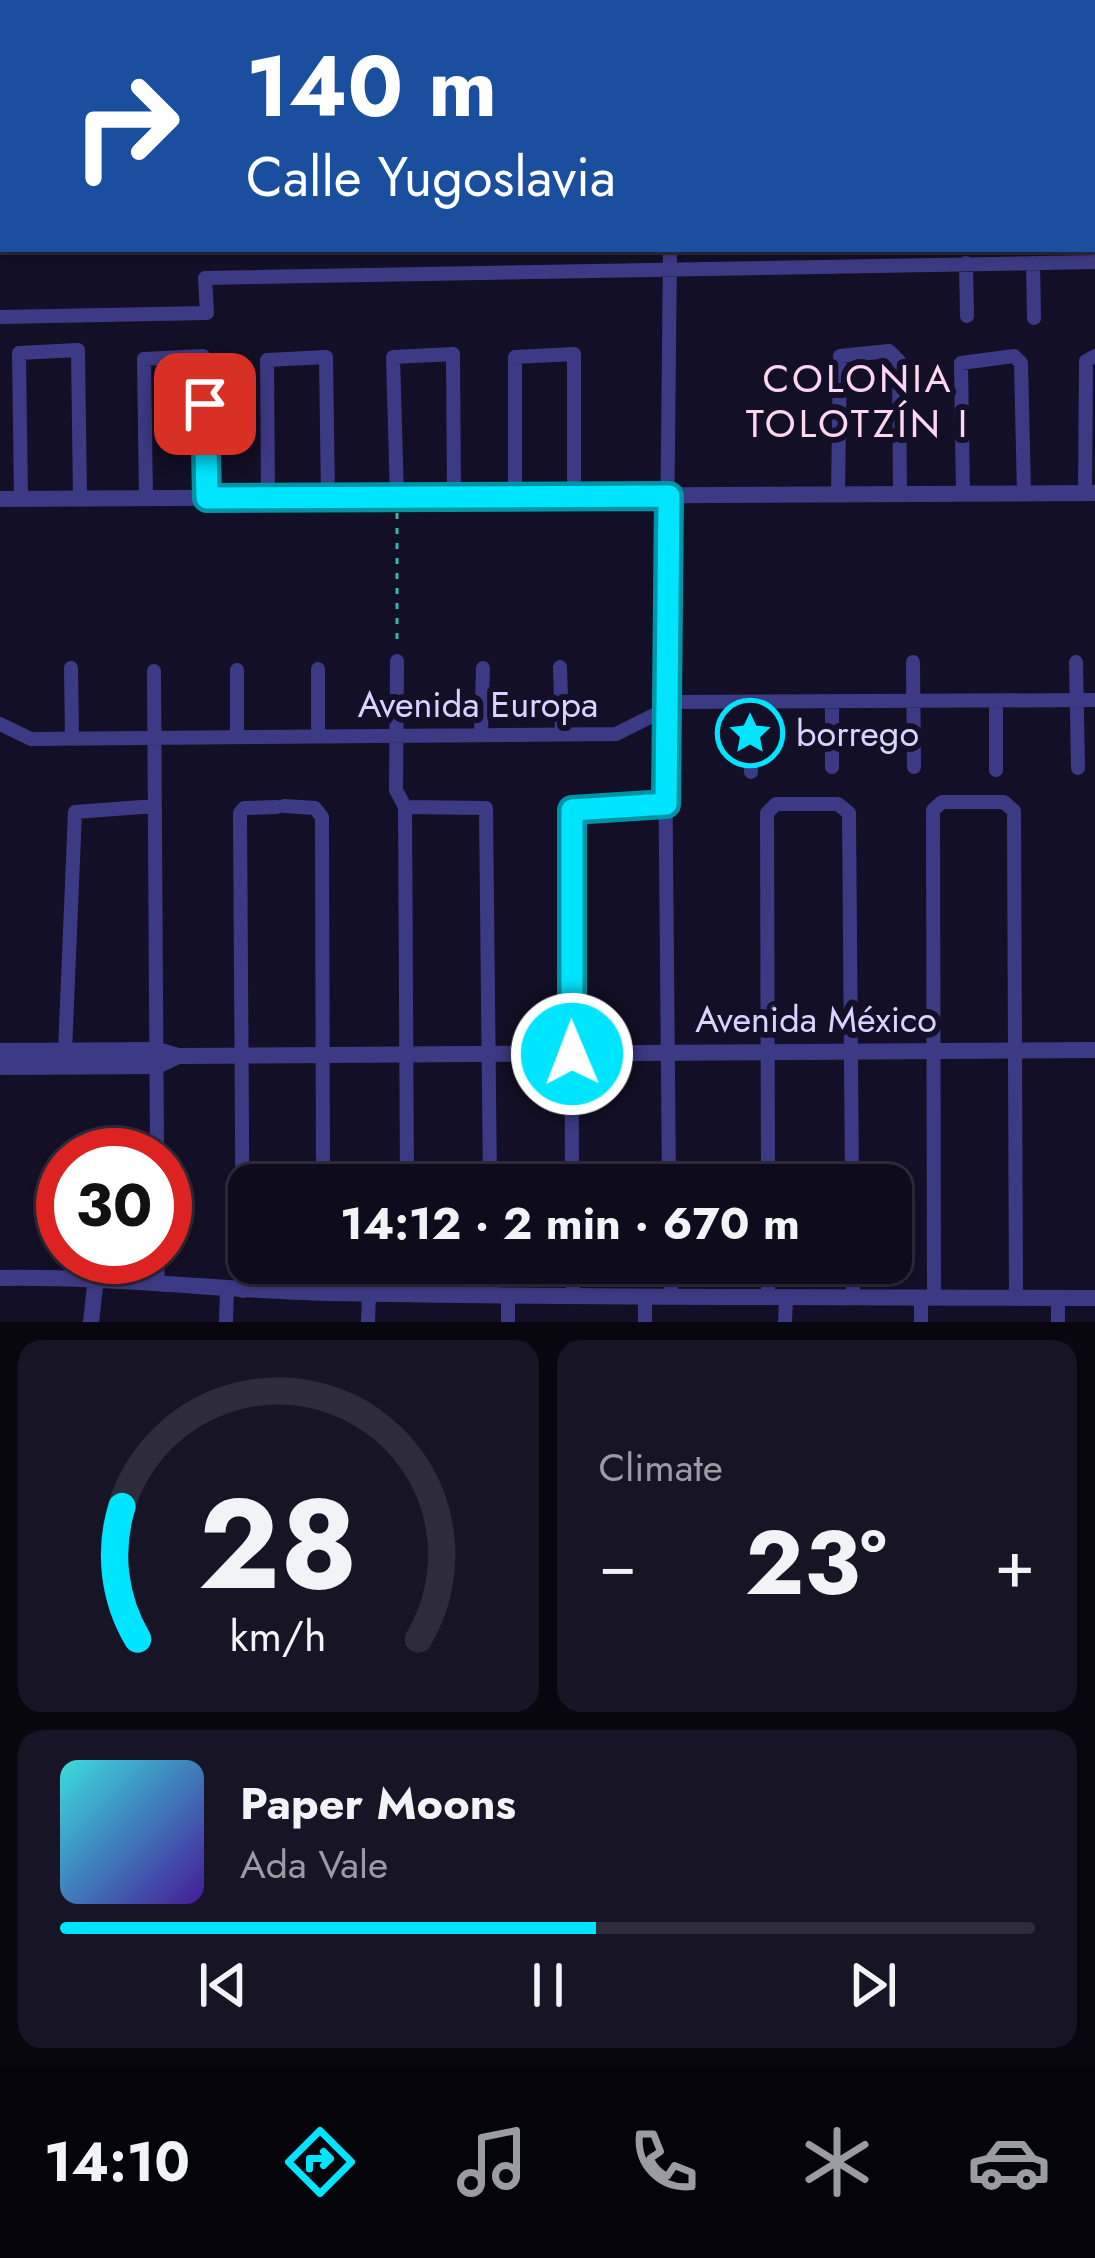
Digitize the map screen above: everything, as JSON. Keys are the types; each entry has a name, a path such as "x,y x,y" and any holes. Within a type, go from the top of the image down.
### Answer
{"street":[{"path":"669,1164 665,707 670,252"},
{"path":"0,316 207,313 206,278 1095,262"},
{"path":"966,263 967,316"},
{"path":"1033,263 1034,318"},
{"path":"21,499 20,353 78,350 80,499"},
{"path":"838,495 839,358 844,352 868,351 898,357 900,494"},
{"path":"397,497 393,357 453,354 454,497"},
{"path":"515,496 515,357 574,354 574,496"},
{"path":"146,499 144,359 203,356 207,498"},
{"path":"963,494 961,363 1014,356 1021,362 1024,494"},
{"path":"0,500 1090,494 1086,361 1095,356"},
{"path":"268,498 267,360 326,357 328,498"},
{"path":"397,661 396,790 405,807 407,1164"},
{"path":"913,662 914,767"},
{"path":"1076,662 1078,768"},
{"path":"560,667 562,733"},
{"path":"71,668 71,737"},
{"path":"481,735 482,668"},
{"path":"318,669 318,735"},
{"path":"154,670 158,1128"},
{"path":"236,670 237,736"},
{"name":"Avenida Europa","path":"0,724 27,738 621,733 680,702 1095,700"},
{"path":"749,703 751,772"},
{"path":"832,703 832,767"},
{"path":"996,703 996,770"},
{"path":"920,1322 927,1299 935,1051 933,807 942,802 1011,805 1016,1298"},
{"path":"572,1164 572,810 666,804"},
{"path":"768,1164 768,809 776,804 846,806 852,1164"},
{"path":"65,1051 75,812 83,807 155,806"},
{"path":"405,807 484,806 490,1164"},
{"path":"226,1322 235,1290 242,809 319,810 323,1164"},
{"name":"Avenida México","path":"0,1067 241,1054 1095,1050"},
{"name":"Avenida México","path":"0,1051 158,1058"},
{"path":"0,1278 36,1278"},
{"path":"91,1322 95,1284"},
{"path":"158,1284 368,1294 1095,1298"},
{"path":"324,1284 324,1293"},
{"path":"408,1284 408,1294"},
{"path":"497,1284 508,1322"},
{"path":"573,1284 573,1295"},
{"path":"671,1284 671,1297"},
{"path":"773,1284 785,1322"},
{"path":"853,1284 853,1298"},
{"path":"368,1294 368,1322"},
{"path":"645,1296 645,1322"},
{"path":"1058,1298 1058,1322"}],"path":[{"path":"397,497 397,661"}],"place":[{"name":"borrego","path":"750,733"}],"district":[{"name":"COLONIA TOLOTZÍN I","path":"858,400"}],"route":[{"path":"205,404 207,498 669,496 666,804 572,810 572,1054"}]}
